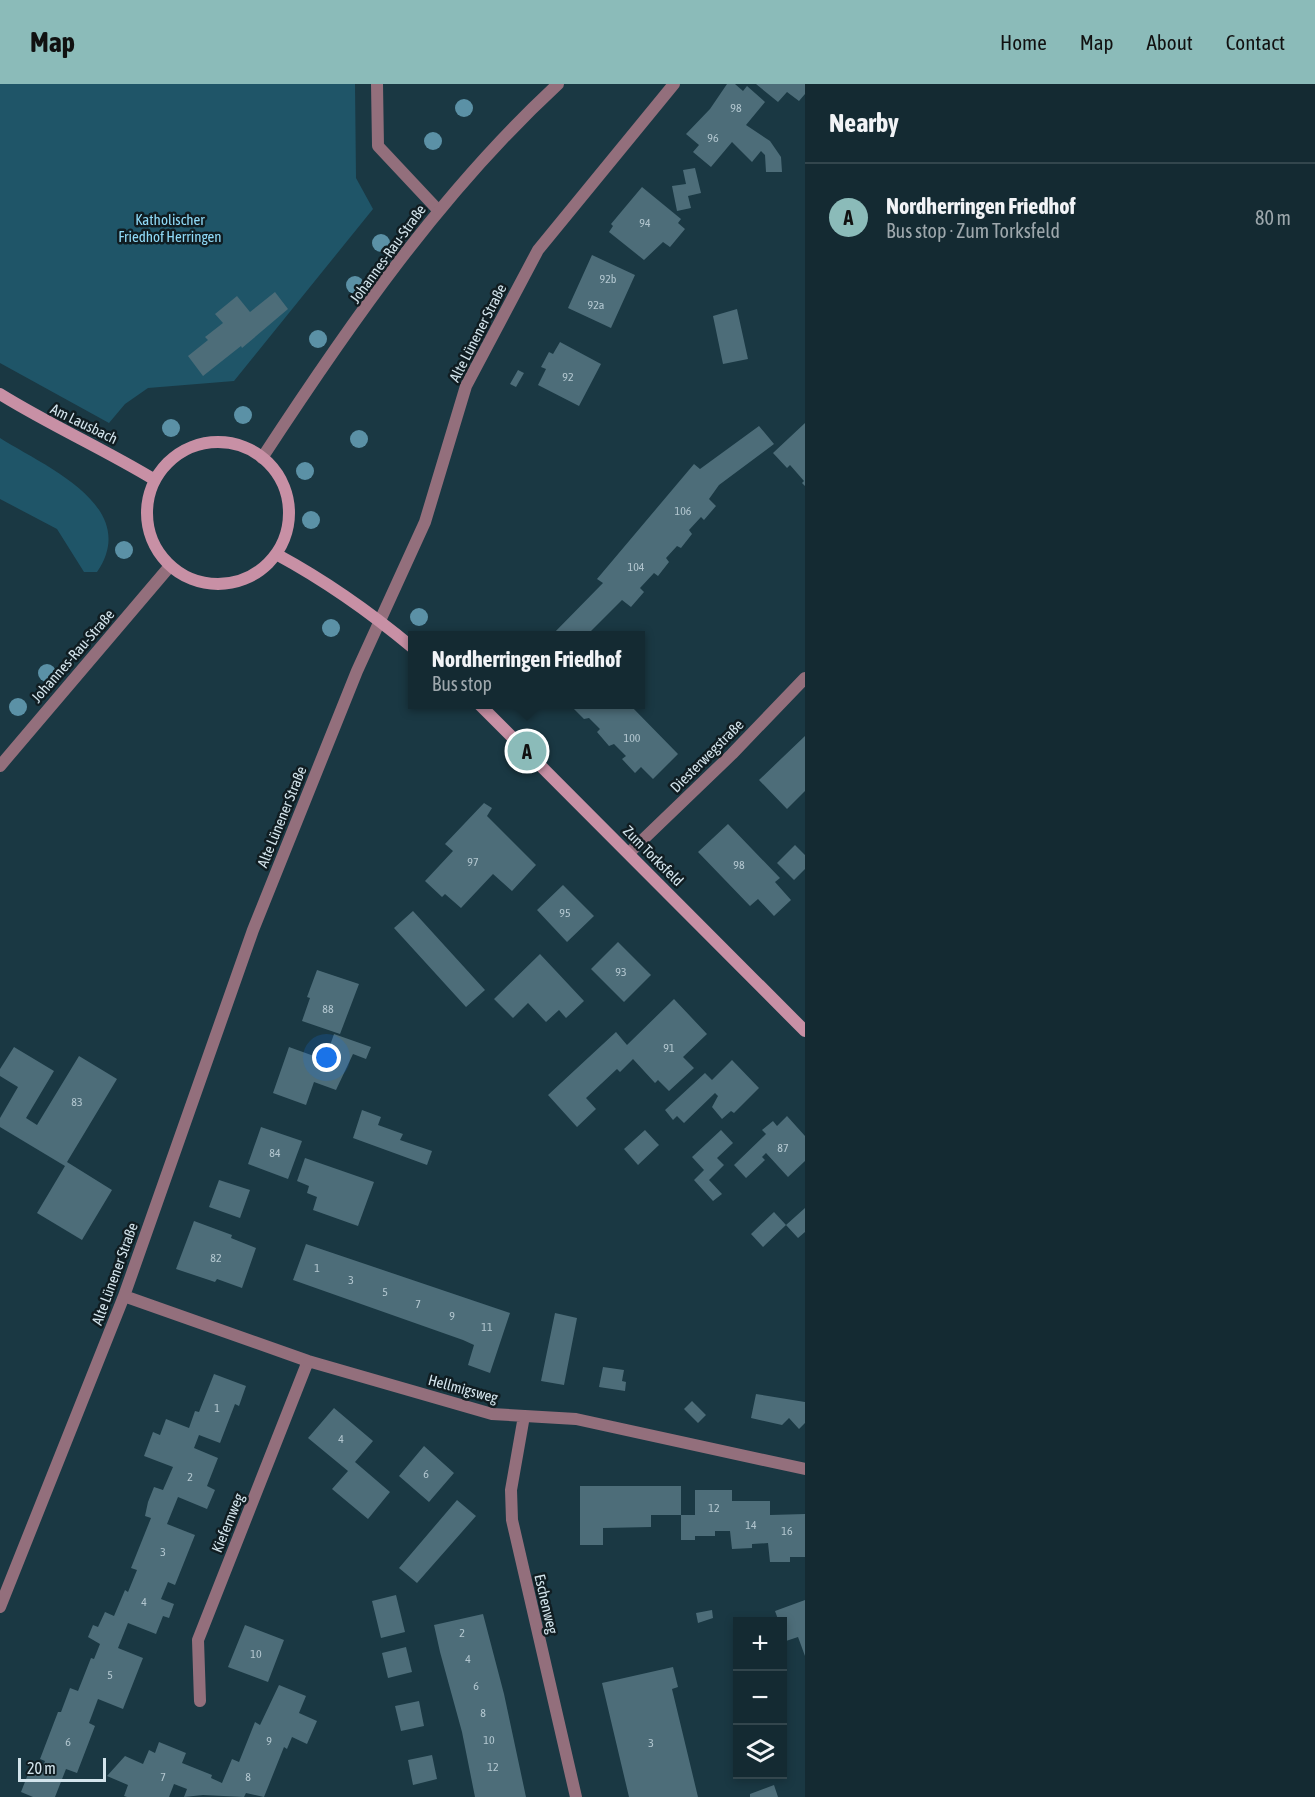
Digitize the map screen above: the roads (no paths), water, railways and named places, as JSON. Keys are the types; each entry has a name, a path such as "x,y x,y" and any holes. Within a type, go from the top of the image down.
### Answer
{"main road":[{"name":"Am Lausbach","path":"0,394 39,419 111,454 155,480"},
{"path":"203,444 234,444 262,458 279,478 288,503 287,530 276,554 255,575 226,584 196,581 170,566 155,548 147,526 147,502 155,480 175,457 203,444"},
{"path":"276,554 316,576 379,620 408,644"},
{"name":"Zum Torksfeld","path":"483,709 805,1031"}],"street":[{"path":"377,84 378,146 438,210"},
{"name":"Johannes-Rau-Straße","path":"262,458 332,355 438,210 523,116 558,84"},
{"name":"Alte Lünener Straße","path":"0,1607 124,1296 253,930 379,620 425,522 466,386 538,250 674,84"},
{"name":"Johannes-Rau-Straße","path":"0,766 170,566"},
{"name":"Diesterwegstraße","path":"629,853 732,754 805,678"},
{"name":"Hellmigsweg","path":"124,1296 308,1361 492,1414 576,1419 805,1469"},
{"name":"Kiefernweg","path":"200,1701 198,1640 308,1361"},
{"name":"Eschenweg","path":"524,1416 511,1490 512,1520 576,1797"}],"place":[{"name":"Nordherringen Friedhof","path":"527,751"}],"park label":[{"name":"Katholischer Friedhof Herringen","path":"170,228"}]}
